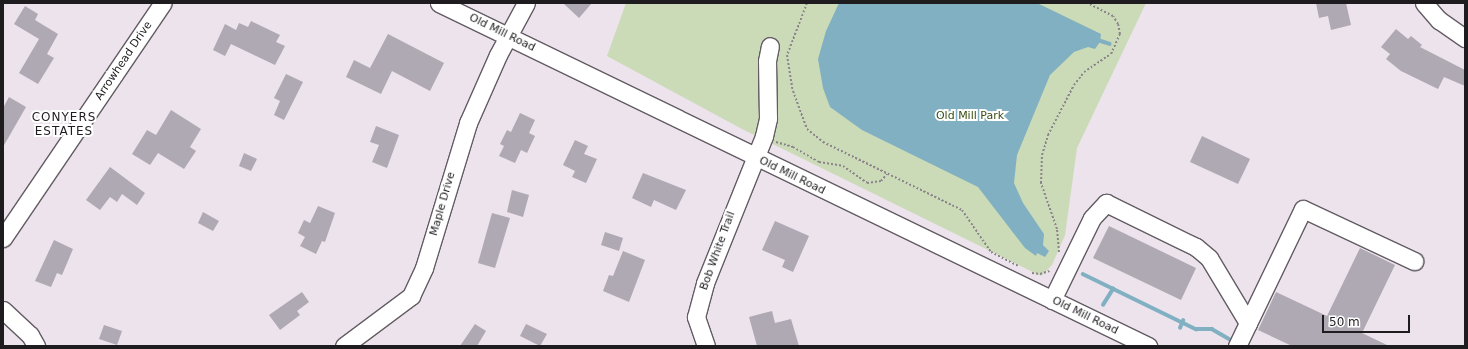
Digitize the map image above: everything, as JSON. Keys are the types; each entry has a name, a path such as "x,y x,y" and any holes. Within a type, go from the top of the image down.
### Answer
{"street":[{"name":"Arrowhead Drive","path":"3,238 163,3"},
{"name":"Old Mill Road","path":"439,3 755,158 1148,346"},
{"name":"Maple Drive","path":"344,346 411,296 424,268 468,123 498,54 526,3"},
{"path":"1424,3 1439,20 1465,38"},
{"name":"Bob White Trail","path":"706,346 696,317 705,283 764,136 768,118 767,61 770,46"},
{"path":"1052,300 1092,218 1106,203 1196,247 1209,258 1248,323"},
{"path":"1240,345 1248,323 1303,209 1414,261"},
{"path":"3,310 30,335 36,346"}],"path":[{"path":"807,3 786,55 793,91 803,122 819,140 962,210 991,252 1024,269"},
{"path":"1059,254 1057,229 1041,183 1042,156 1048,135 1074,85 1084,72 1111,54 1120,34 1118,24 1113,16 1087,3"},
{"path":"764,136 819,162 843,166 867,183 881,181 887,174"},
{"path":"1030,272 1040,274 1054,268"}],"green space":[{"name":"Old Mill Park","path":"626,3 1146,3 1077,148 1065,235 1052,265 1041,276 742,129 607,56"}],"water":[{"path":"839,3 1037,3 1101,34 1100,42 1095,49 1088,47 1074,52 1050,75 1017,155 1014,183 1023,203 1044,234 1043,245 1049,251 1045,257 1037,253 1036,256 1025,248 978,187 862,130 830,107 823,88 818,59 826,31"}],"building":[{"path":"563,3 592,3 579,18"},
{"path":"1316,3 1346,3 1351,25 1331,30 1328,16 1319,18"},
{"path":"25,6 38,14 35,20 58,34 47,54 54,58 38,84 19,73 39,39 14,24"},
{"path":"251,21 280,35 276,42 285,46 275,65 231,44 225,56 213,50 225,24 236,30 239,23 248,27"},
{"path":"1396,29 1408,39 1411,36 1422,45 1420,47 1465,70 1465,86 1444,77 1438,89 1401,71 1386,59 1390,54 1381,47"},
{"path":"388,34 444,63 430,91 392,71 381,94 346,77 354,60 370,68"},
{"path":"286,74 303,82 284,120 274,115 280,101 274,98"},
{"path":"9,97 26,107 3,147 3,108"},
{"path":"171,110 201,129 190,147 196,151 184,169 158,153 150,165 132,154 147,130 156,135"},
{"path":"520,113 535,120 529,133 535,136 527,153 521,150 515,163 499,156 504,146 500,144 507,130 511,132"},
{"path":"376,126 399,135 387,168 372,162 379,145 370,142"},
{"path":"1202,136 1250,159 1238,184 1190,162"},
{"path":"575,140 588,146 584,154 597,159 586,183 572,177 575,171 563,165"},
{"path":"244,153 257,159 251,171 239,166"},
{"path":"110,167 145,193 137,205 122,194 117,202 110,197 100,210 86,200"},
{"path":"643,173 686,190 676,210 654,200 651,207 632,198"},
{"path":"512,190 529,195 523,217 507,212"},
{"path":"318,206 335,213 325,242 322,241 316,254 300,246 305,237 298,233 304,220 310,223"},
{"path":"203,212 219,221 213,231 198,223"},
{"path":"492,213 510,218 495,268 478,263"},
{"path":"775,221 809,236 793,272 782,267 785,260 762,250"},
{"path":"1109,226 1196,268 1181,300 1093,258"},
{"path":"605,232 623,238 619,251 601,245"},
{"path":"54,240 73,249 62,275 57,273 51,287 35,281"},
{"path":"1360,248 1395,265 1362,333 1389,346 1292,346 1258,330 1276,292 1327,316"},
{"path":"623,251 645,260 629,302 603,291 609,275 613,276"},
{"path":"302,292 309,302 297,311 300,315 280,330 269,315"},
{"path":"772,311 775,323 791,319 799,346 757,346 749,317"},
{"path":"475,324 486,331 477,346 460,346"},
{"path":"526,324 547,334 540,346 520,336"},
{"path":"104,325 122,331 117,345 99,339"}],"waterway":[{"path":"1101,41 1110,44"},
{"path":"1083,274 1196,329 1212,329 1229,339"},
{"path":"1103,305 1113,289"},
{"path":"1180,328 1183,321"}],"district":[{"name":"CONYERS ESTATES","path":"64,125"}]}
